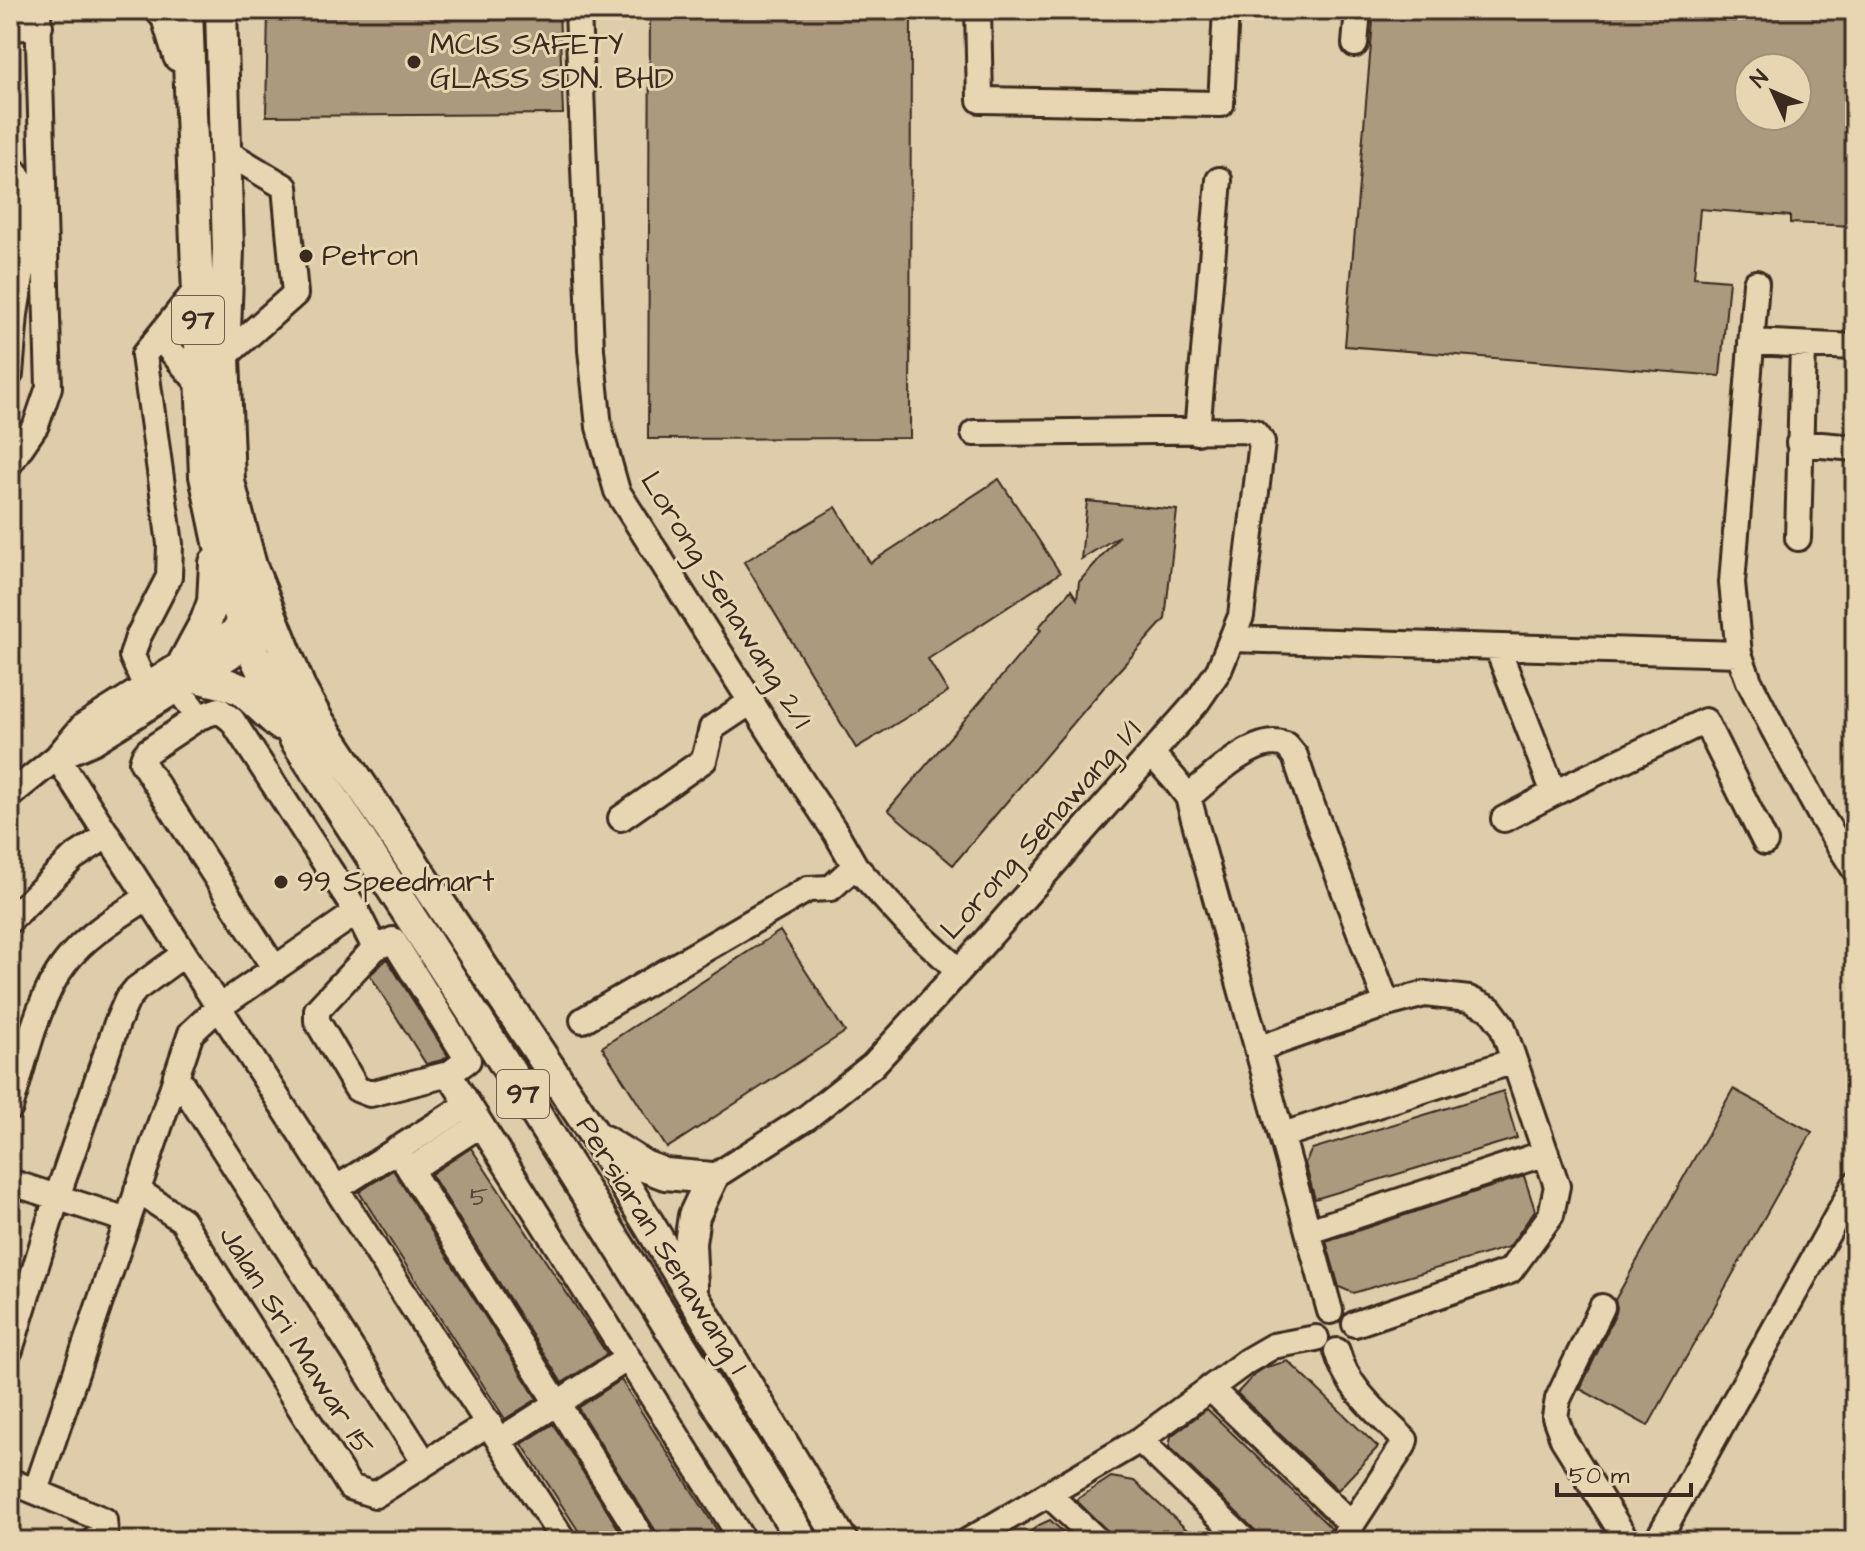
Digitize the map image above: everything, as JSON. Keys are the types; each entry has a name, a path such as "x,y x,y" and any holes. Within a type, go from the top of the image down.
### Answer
{"main road":[{"path":"161,10 167,17 191,96"},
{"name":"Persiaran Senawang 1","path":"187,10 205,476 224,566 258,627 317,719 595,1136 842,1541"},
{"name":"Persiaran Senawang 1","path":"221,10 228,249 224,357 229,482 251,566 258,627 295,739 412,946 803,1541"},
{"path":"216,525 213,602 186,676 242,690 295,739"},
{"path":"595,1136 622,1154 665,1174 712,1178 694,1216 690,1243 693,1293"}],"street":[{"name":"Lorong Senawang 2/1","path":"578,10 591,350 599,427 617,491 855,866 907,923 959,971"},
{"path":"978,10 980,100 1221,104 1226,10"},
{"path":"1355,44 1358,10"},
{"path":"10,28 39,18 49,387 36,425 10,463"},
{"path":"224,357 295,294 285,187 225,151"},
{"path":"10,172 15,172 24,186 26,246 13,314 10,374"},
{"path":"974,433 1197,432 1219,180"},
{"path":"1756,283 1732,583 1739,654 1773,728 1821,816 1855,870"},
{"path":"146,687 132,656 138,637 169,577 170,544 144,355 197,289"},
{"path":"159,337 201,386"},
{"path":"1751,342 1855,347"},
{"path":"1798,538 1803,345"},
{"name":"Lorong Senawang 1/1","path":"712,1178 806,1118 873,1065 1152,754 1197,702 1219,670 1241,616 1262,442 1254,432 1241,430 1197,432"},
{"path":"1799,443 1855,448"},
{"path":"57,757 93,742 258,627"},
{"path":"1233,639 1739,654"},
{"path":"1497,647 1554,793"},
{"path":"10,795 57,757 83,726 146,687 186,676"},
{"path":"186,676 199,717"},
{"path":"621,818 704,760 712,728 751,702"},
{"path":"275,969 142,762 148,751 199,717 219,710 232,720 357,912 375,948"},
{"path":"1504,819 1705,721 1765,842"},
{"path":"1188,797 1254,749 1272,743 1286,745 1295,756 1387,1004"},
{"path":"1152,754 1188,797 1330,1311"},
{"path":"57,757 564,1541"},
{"path":"10,920 73,858 108,835"},
{"path":"583,1020 808,889 831,888 855,866"},
{"path":"10,1108 17,1060 46,991 66,961 97,931 148,897"},
{"path":"36,1491 191,1033 219,1007 357,912"},
{"path":"412,946 393,940 375,948 317,1010 317,1021 357,1089 370,1094 449,1074 468,1060 469,1034"},
{"path":"10,1350 57,1197 127,1000 136,989 184,954"},
{"path":"1257,1049 1425,994 1469,999 1490,1009 1502,1025 1557,1186 1551,1215 1510,1271 1355,1324"},
{"path":"1283,1135 1514,1061"},
{"path":"449,1074 743,1541"},
{"path":"176,1075 425,1463"},
{"path":"337,1188 397,1149 474,1115"},
{"path":"410,1170 474,1115"},
{"path":"397,1149 644,1541"},
{"path":"1309,1231 1546,1153"},
{"path":"10,1182 127,1220"},
{"path":"1657,1541 1855,1184"},
{"name":"Jalan Sri Mawar 15","path":"137,1190 182,1220 350,1487 375,1495 425,1463 557,1403 628,1358"},
{"path":"1602,1307 1558,1399 1555,1417 1563,1439 1627,1541"},
{"path":"1330,1311 1343,1311 1355,1324 1356,1336 1349,1347 1337,1351 1324,1348 1316,1338 1319,1318 1330,1311"},
{"path":"968,1541 1140,1440 1247,1361 1273,1346 1316,1338"},
{"path":"1210,1388 1346,1533 1405,1440 1361,1397 1337,1351"},
{"path":"1140,1440 1245,1541"},
{"path":"10,1481 104,1520 105,1530 93,1541"},
{"path":"1048,1494 1098,1541"}],"building":[{"name":"MCIS SAFETY GLASS SDN. BHD","path":"268,10 559,10 563,114 266,116"},
{"path":"650,10 911,10 910,438 648,439"},
{"path":"1374,10 1598,10 1735,21 1739,10 1855,10 1855,226 1790,223 1790,216 1700,209 1694,277 1729,280 1720,376 1345,346"},
{"path":"999,479 1060,573 928,659 948,692 856,748 744,562 836,507 870,563"},
{"path":"1087,501 1177,510 1165,619 953,865 888,810 1041,630 1038,628 1071,590 1077,599 1079,582 1119,536 1081,559"},
{"path":"780,931 845,1032 667,1148 602,1047"},
{"path":"387,959 448,1056 442,1060 426,1064 370,975"},
{"path":"1733,1089 1812,1132 1648,1426 1580,1389 1616,1313 1615,1300"},
{"path":"1503,1091 1517,1138 1315,1199 1305,1163 1312,1149"},
{"path":"471,1148 607,1354 562,1383 431,1174"},
{"path":"393,1170 537,1399 505,1419 359,1192"},
{"path":"1524,1176 1535,1210 1509,1247 1353,1293 1339,1287 1326,1241"},
{"path":"1288,1361 1378,1447 1338,1490 1237,1393 1266,1367"},
{"path":"621,1380 724,1541 659,1541 657,1533 578,1408"},
{"path":"1207,1409 1331,1528 1326,1541 1261,1541 1255,1530 1169,1447 1171,1436"},
{"path":"553,1424 626,1541 585,1541 522,1444"},
{"path":"1111,1477 1134,1481 1199,1541 1117,1541 1076,1500"},
{"path":"1050,1520 1073,1541 1018,1541 1039,1525"}],"place":[{"name":"MCIS SAFETY GLASS SDN. BHD","path":"414,62"},
{"name":"Petron","path":"306,256"},
{"name":"99 Speedmart","path":"281,882"}]}
